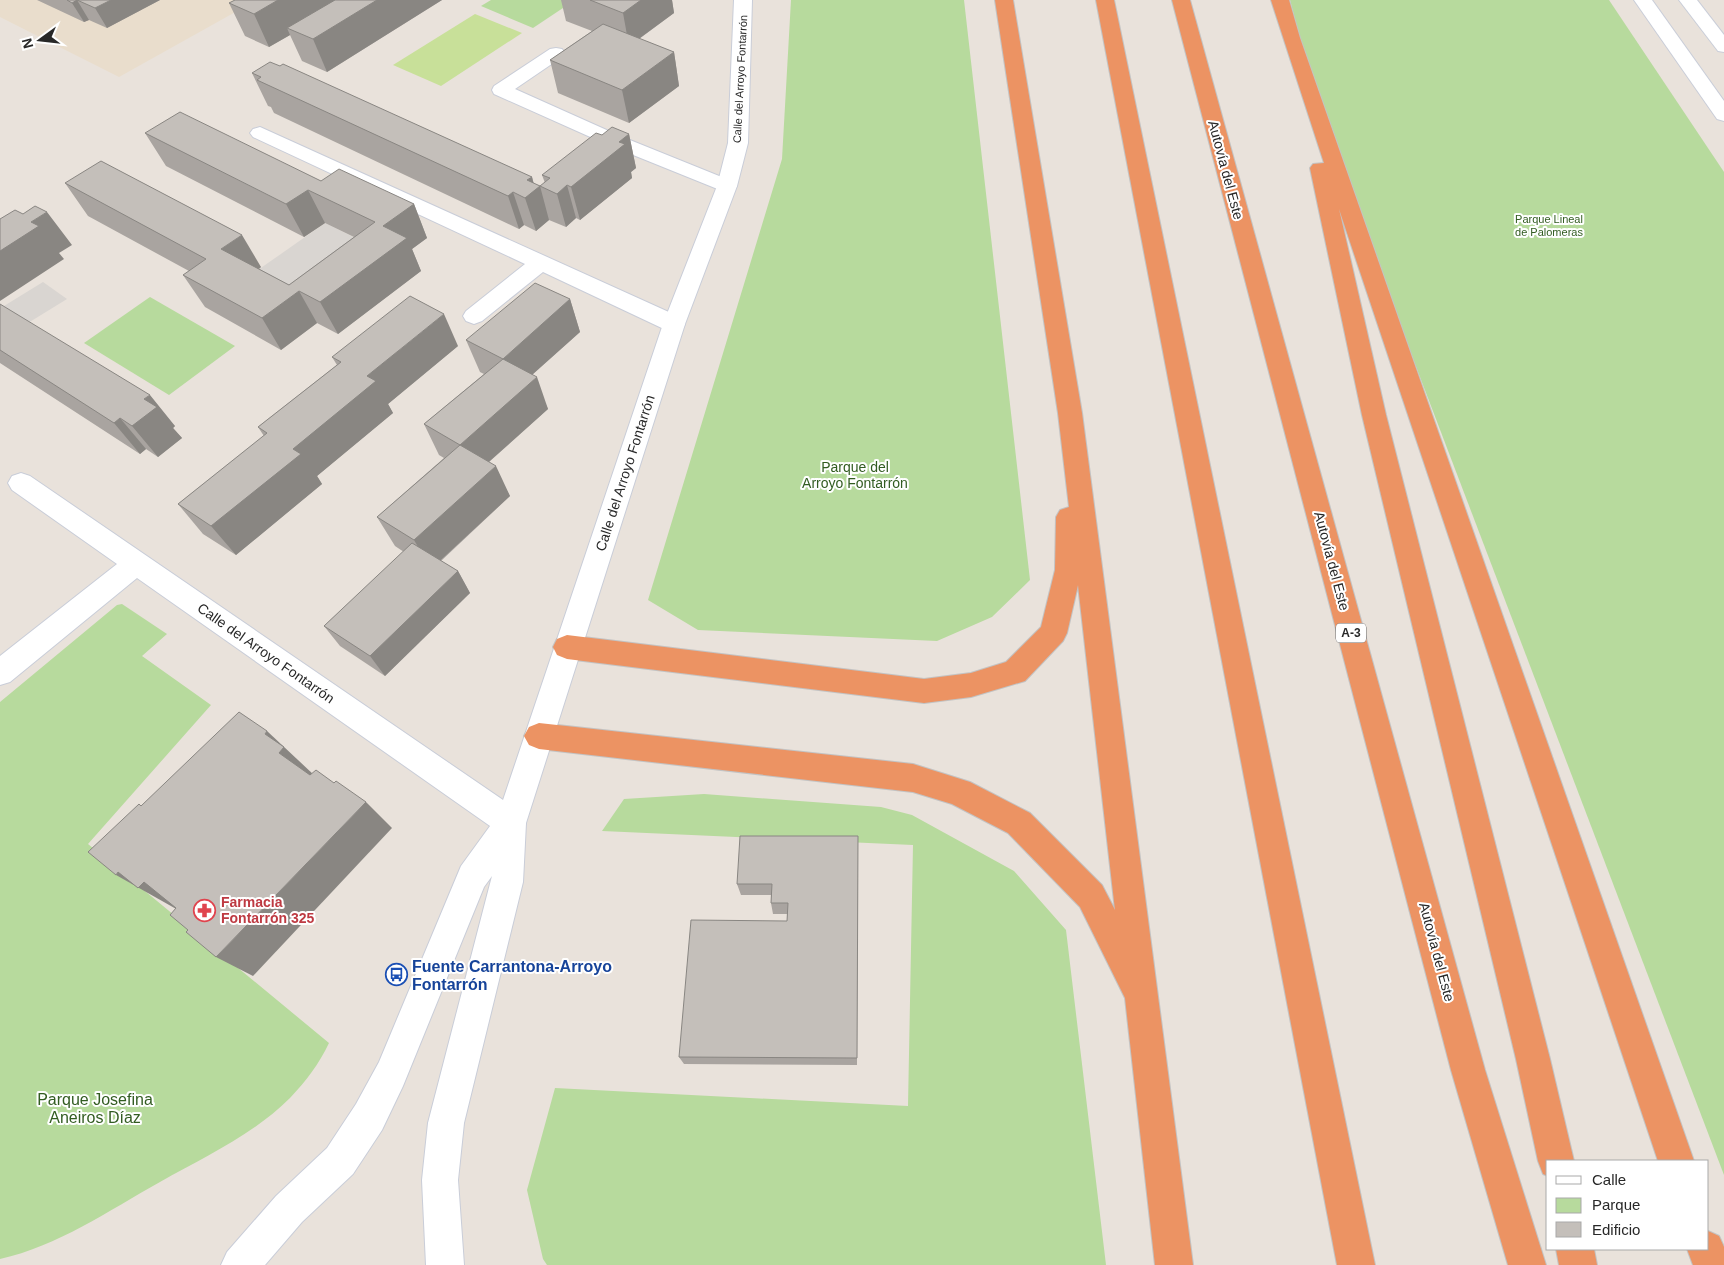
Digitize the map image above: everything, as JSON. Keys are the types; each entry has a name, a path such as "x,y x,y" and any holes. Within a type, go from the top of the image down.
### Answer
{"highway":[{"path":"1004,0 1070,413 1174,1265"},
{"path":"1105,0 1356,1265"},
{"name":"Autovía del Este","path":"1181,0 1468,1070 1527,1265"},
{"path":"1280,0 1291,38 1676,1160"},
{"path":"1291,38 1374,415 1533,1059 1556,1160"},
{"path":"567,647 924,691 971,685 1015,672 1052,633 1068,570 1070,413"},
{"path":"538,736 913,778 960,792 1019,823 1090,896 1143,1003"},
{"path":"1575,1250 1578,1265"},
{"path":"1706,1250 1712,1265"}],"street":[{"name":"Calle del Arroyo Fontarrón","path":"445,1265 440,1180 446,1123 507,882 511,823 674,324 727,186 738,143 743,0"},
{"path":"1642,0 1724,115"},
{"path":"1688,0 1724,47"},
{"path":"556,53 501,90 613,140 727,186"},
{"path":"1683,60 1724,108"},
{"path":"260,132 674,324"},
{"path":"474,316 540,263"},
{"name":"Calle del Arroyo Fontarrón","path":"21,483 511,823"},
{"path":"0,673 137,563"},
{"name":"Calle del Arroyo Fontarrón","path":"240,1265 289,1209 340,1161 369,1117 390,1074 472,877 511,823"}],"shaded area":[{"path":"0,0 257,0 119,77 0,17"},
{"path":"325,223 390,255 307,318 241,282"},
{"path":"43,282 67,299 28,323 4,306"}],"green space":[{"path":"491,0 575,0 533,28 481,6"},
{"name":"Parque del Arroyo Fontarrón","path":"791,0 964,0 1030,580 992,617 937,641 698,630 648,600 782,159"},
{"name":"Parque Lineal de Palomeras","path":"1290,0 1609,0 1724,172 1724,1175 1319,112"},
{"path":"475,14 522,33 441,86 393,65"},
{"path":"150,297 235,346 169,395 84,343"},
{"name":"Parque Josefina Aneiros Díaz","path":"122,604 167,634 142,656 211,705 88,844 329,1043 312,1072 290,1098 276,1111 244,1134 62,1237 42,1246 0,1259 0,702 117,605"},
{"path":"704,794 881,807 912,815 1014,871 1066,930 1106,1265 547,1265 543,1259 527,1190 555,1088 908,1106 913,845 602,831 624,799"}],"building":[{"path":"77,0 111,0 95,8"},
{"path":"235,0 278,0 254,14 229,3"},
{"path":"335,0 377,0 313,39 287,28"},
{"path":"590,0 641,0 623,13"},
{"path":"603,24 674,52 622,90 550,60"},
{"path":"270,62 280,66 283,64 532,177 527,180 540,186 525,198 513,192 508,196 257,80 261,77 252,73"},
{"path":"180,112 321,181 339,169 414,204 383,226 407,238 320,302 299,291 262,318 183,275 206,259 65,183 101,161 242,235 221,249 289,285 375,222 308,190 286,204 145,133"},
{"path":"612,127 629,134 619,142 625,144 571,187 567,185 557,194 540,186 550,178 542,175 596,133 602,135"},
{"path":"35,206 47,212 31,222 39,226 0,251 0,219 15,210 23,214"},
{"path":"535,283 570,299 503,359 466,340"},
{"path":"410,296 444,314 367,376 376,381 293,449 301,454 211,526 178,504 267,433 258,427 341,362 332,357"},
{"path":"0,304 150,395 144,399 157,407 132,426 120,418 114,423 0,350"},
{"path":"503,359 537,377 460,445 424,424"},
{"path":"460,445 496,466 414,540 377,517"},
{"path":"412,543 458,571 370,656 324,626"},
{"path":"239,712 267,731 265,734 284,747 279,753 310,775 316,770 334,783 336,781 366,802 216,957 186,932 188,930 170,915 176,908 144,882 138,888 118,872 116,875 88,852 139,804 141,806"},
{"path":"740,836 858,836 857,1058 679,1057 691,920 787,921 788,903 771,903 772,884 737,884"}],"place":[{"name":"Farmacia Fontarrón 325","path":"205,910"},
{"name":"Fuente Carrantona-Arroyo Fontarrón","path":"396,975"}]}
